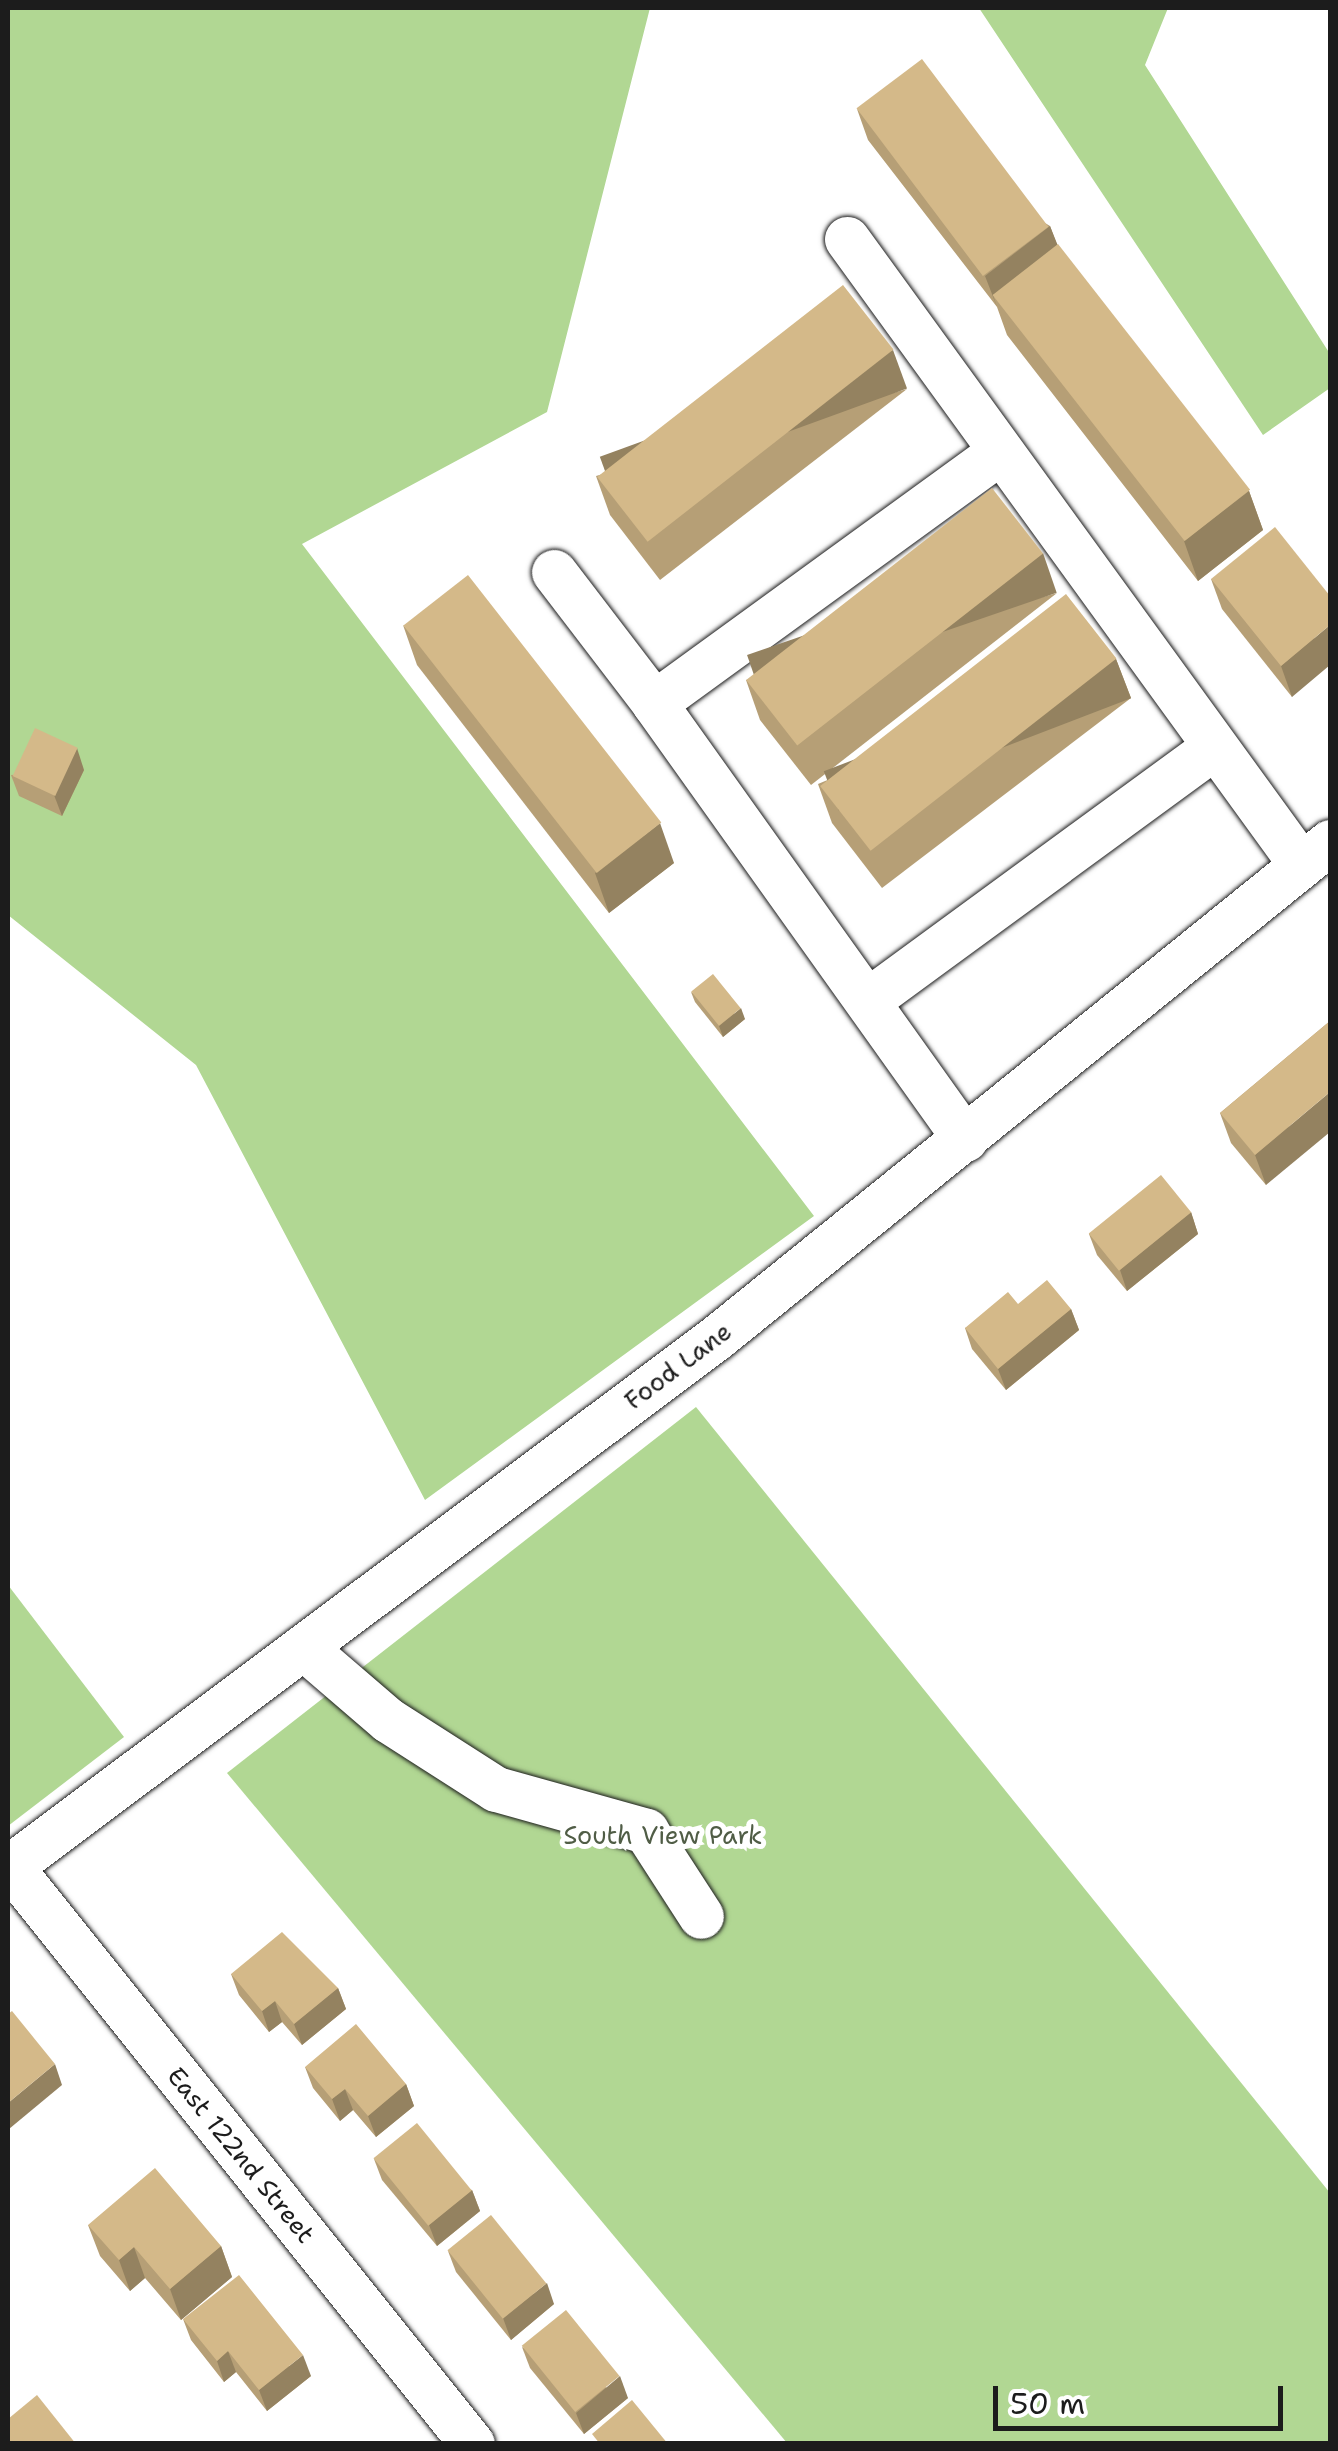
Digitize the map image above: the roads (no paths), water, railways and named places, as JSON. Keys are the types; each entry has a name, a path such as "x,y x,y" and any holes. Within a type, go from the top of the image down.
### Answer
{"street":[{"path":"846,240 1211,749 1316,852"},
{"path":"654,703 998,453"},
{"path":"554,572 871,998 965,1140"},
{"path":"871,998 1211,749"},
{"name":"Food Lane","path":"9,1867 965,1140 1316,852"},
{"path":"302,1647 388,1720 496,1789 646,1831 701,1916"},
{"name":"East 122nd Street","path":"9,1867 472,2444"}],"park label":[{"name":"South View Park","path":"663,1835"}]}
